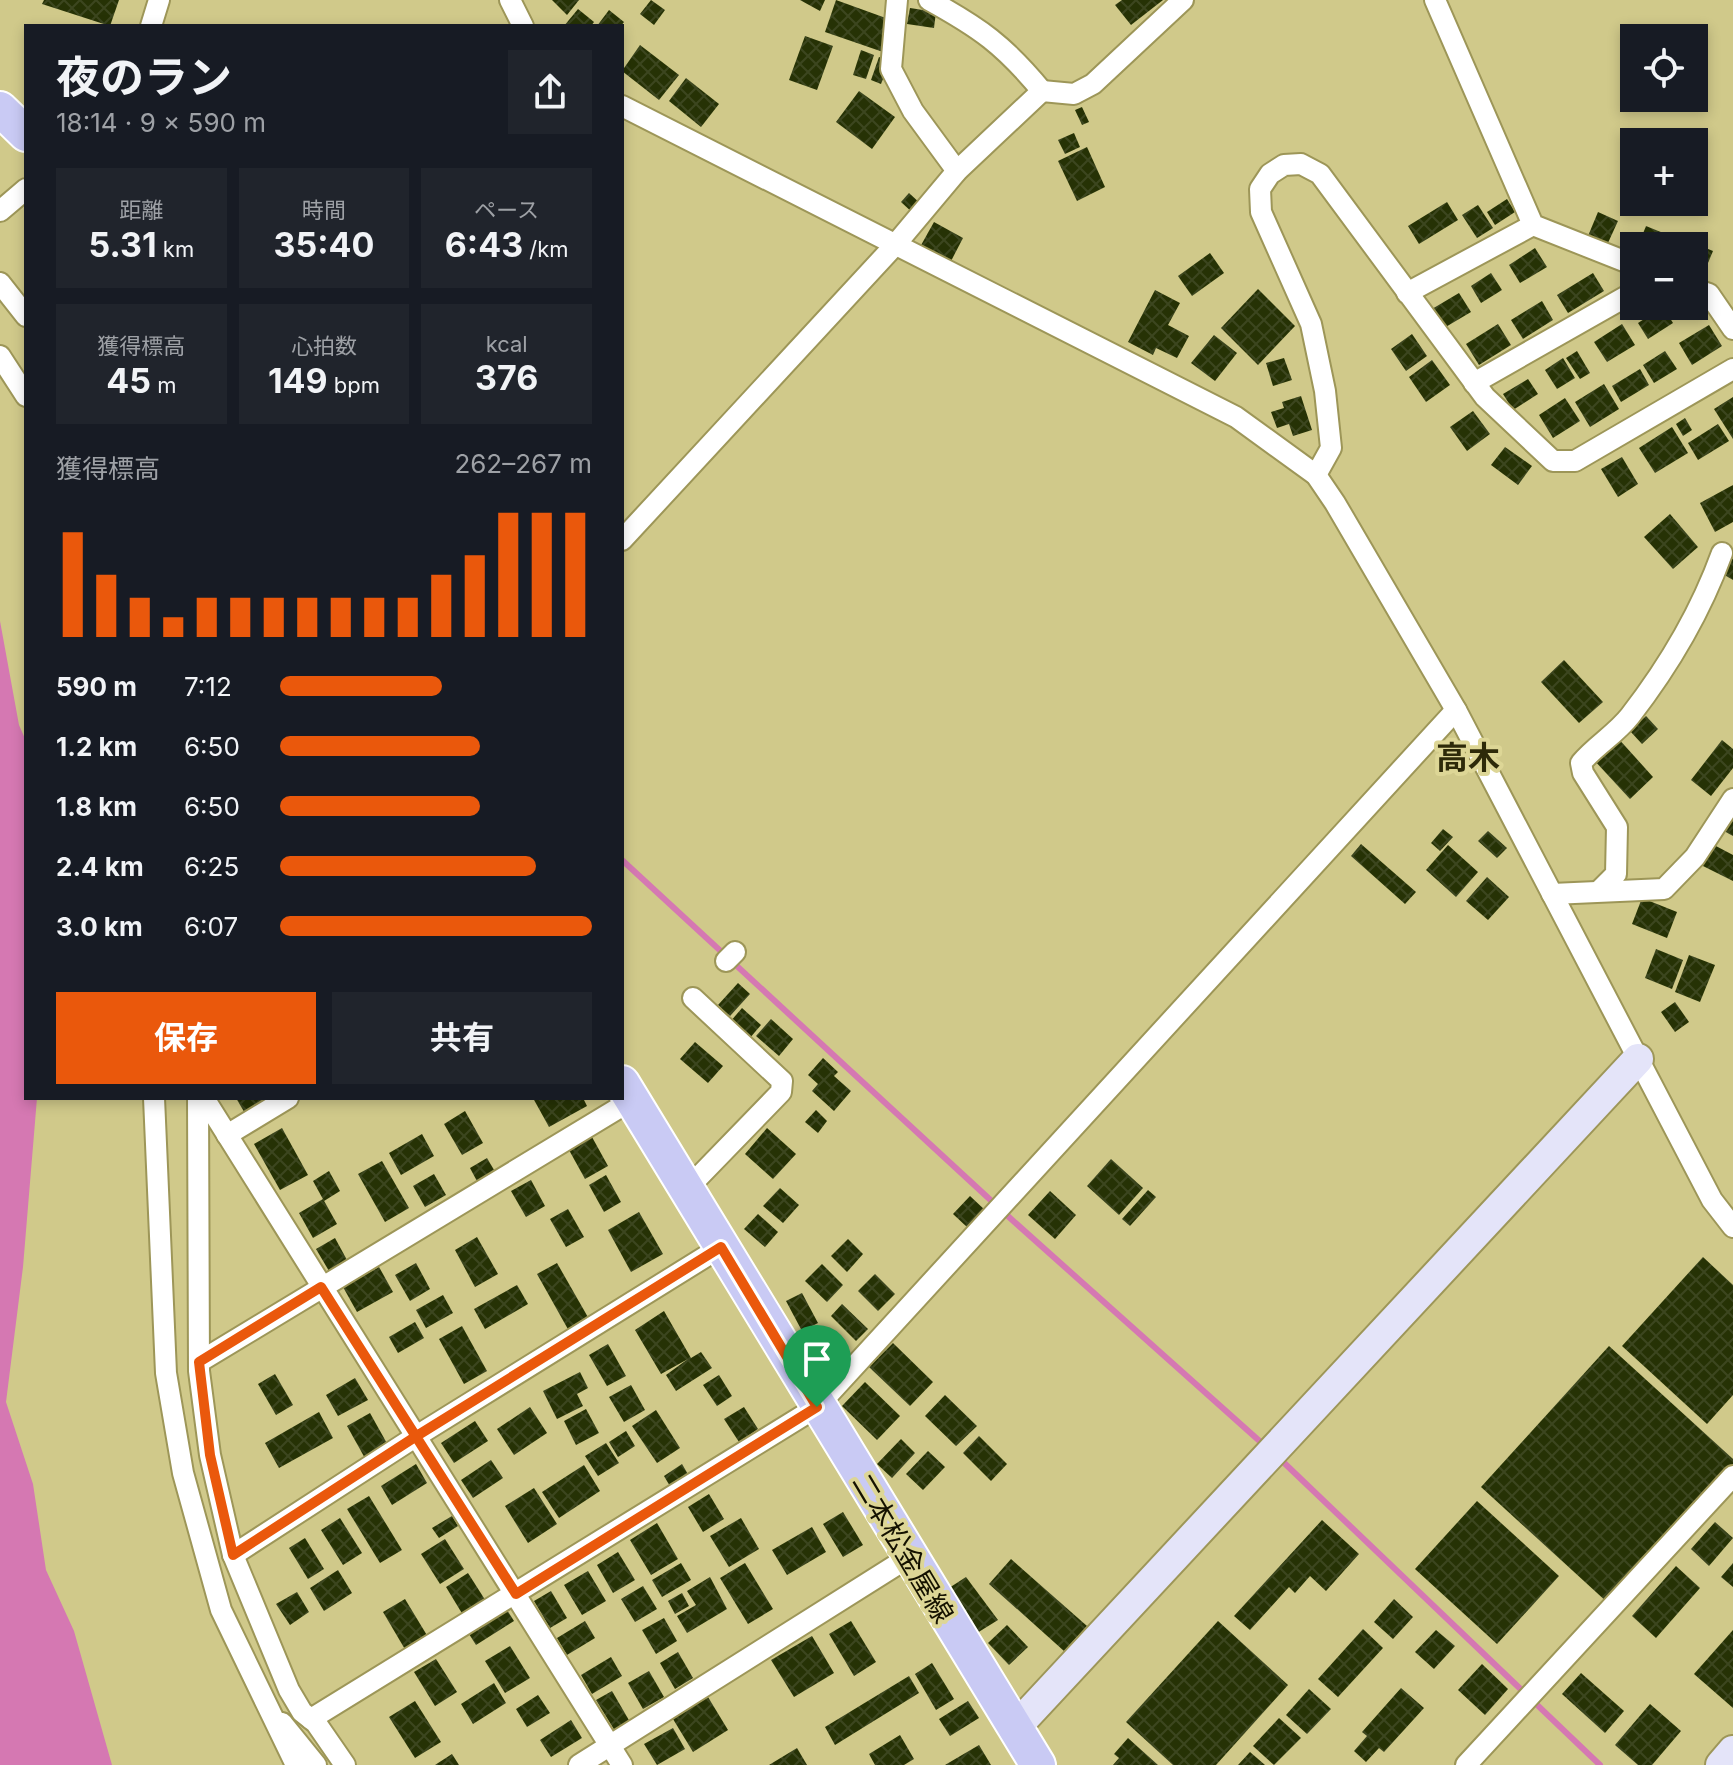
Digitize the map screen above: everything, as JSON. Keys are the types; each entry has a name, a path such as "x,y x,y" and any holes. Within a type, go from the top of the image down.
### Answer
{"main road":[{"path":"0,109 24,132"},
{"name":"二本松金屋線","path":"627,1092 1038,1765"}],"street":[{"path":"152,24 159,0"},
{"path":"510,0 522,24"},
{"path":"897,0 891,69 913,111 957,171"},
{"path":"929,0 968,22 1009,51 1042,91 1074,94 1093,84 1183,0"},
{"path":"1435,0 1533,225 1620,259"},
{"path":"624,538 895,245 957,171 1042,91"},
{"path":"624,107 1236,417 1316,475 1456,710 1712,1200 1731,1221"},
{"path":"1316,475 1331,448 1325,391 1311,324 1261,212 1260,189 1270,174 1284,165 1301,164 1320,174 1474,383 1553,461 1575,461 1733,369"},
{"path":"0,211 24,191"},
{"path":"1407,293 1533,225"},
{"path":"0,283 24,313"},
{"path":"1708,294 1733,329"},
{"path":"1474,383 1620,300"},
{"path":"0,356 24,393"},
{"path":"1601,889 1616,874 1617,827 1583,773 1581,763 1629,718 1655,680 1688,629 1722,553"},
{"path":"311,1719 817,1407 1456,710"},
{"path":"1552,894 1601,889 1664,889 1695,857 1733,799"},
{"path":"686,1190 781,1092 782,1081 693,998"},
{"path":"1014,1729 1638,1059"},
{"path":"154,1100 166,1373 183,1473 221,1610 296,1765"},
{"path":"201,1100 199,1362 210,1455 233,1555 289,1690 302,1712 311,1719 345,1765"},
{"path":"202,1100 622,1765"},
{"path":"227,1135 285,1100"},
{"path":"199,1362 614,1100"},
{"path":"233,1555 415,1437 721,1247"},
{"path":"1466,1765 1733,1476"},
{"path":"579,1765 909,1557"},
{"path":"272,1718 280,1720 316,1765"},
{"path":"1721,1765 1733,1751"}],"shaded area":[{"path":"0,621 19,725 24,736 24,1100 37,1100 23,1267 6,1402 33,1484 46,1570 74,1631 112,1765 0,1765"}],"building":[{"path":"44,0 119,0 111,24 42,4"},
{"path":"552,0 579,0 567,15"},
{"path":"651,0 665,10 654,25 640,14"},
{"path":"800,0 825,0 820,11"},
{"path":"836,0 894,21 883,52 825,32"},
{"path":"1122,0 1163,0 1131,25 1115,5"},
{"path":"910,8 936,12 934,28 907,24"},
{"path":"578,9 594,22 592,24 566,24"},
{"path":"609,10 624,22 622,24 598,24"},
{"path":"805,36 833,46 817,90 789,80"},
{"path":"640,45 679,75 659,100 624,73"},
{"path":"861,50 874,55 866,79 853,75"},
{"path":"879,57 890,61 881,84 871,80"},
{"path":"686,78 719,104 701,127 669,101"},
{"path":"859,91 895,117 872,149 836,122"},
{"path":"1082,107 1089,122 1082,125 1075,110"},
{"path":"1074,133 1080,147 1065,154 1058,140"},
{"path":"1087,147 1105,187 1077,201 1058,161"},
{"path":"909,193 922,205 914,214 901,202"},
{"path":"1507,199 1515,212 1495,225 1487,212"},
{"path":"1447,202 1458,220 1419,244 1408,226"},
{"path":"1478,205 1493,228 1477,238 1462,215"},
{"path":"1598,212 1618,221 1607,245 1588,236"},
{"path":"934,222 963,238 950,263 920,247"},
{"path":"1646,226 1661,232 1644,232"},
{"path":"1535,248 1547,267 1520,283 1509,265"},
{"path":"1210,253 1224,273 1192,296 1178,276"},
{"path":"1491,273 1502,290 1481,303 1471,286"},
{"path":"1593,273 1604,291 1568,313 1557,295"},
{"path":"1258,289 1295,326 1258,365 1221,328"},
{"path":"1155,290 1180,303 1168,325 1189,336 1177,358 1156,348 1153,355 1128,342"},
{"path":"1459,293 1471,312 1444,328 1432,309"},
{"path":"1542,301 1553,320 1523,339 1511,320"},
{"path":"1643,320 1671,320 1673,323 1648,339 1638,323"},
{"path":"1498,324 1511,345 1479,365 1466,344"},
{"path":"1622,324 1635,345 1607,362 1594,342"},
{"path":"1709,325 1722,346 1692,365 1679,343"},
{"path":"1412,334 1427,356 1406,371 1391,349"},
{"path":"1214,335 1237,353 1215,381 1191,363"},
{"path":"1577,351 1590,373 1580,379 1566,358"},
{"path":"1665,351 1677,369 1654,383 1643,365"},
{"path":"1284,358 1292,380 1273,386 1266,363"},
{"path":"1563,358 1575,378 1557,389 1545,370"},
{"path":"1432,360 1450,385 1426,402 1409,377"},
{"path":"1640,369 1649,385 1621,402 1612,386"},
{"path":"1528,379 1538,394 1513,410 1503,394"},
{"path":"1604,384 1619,409 1590,427 1575,402"},
{"path":"1301,396 1312,430 1293,436 1289,424 1277,428 1271,412 1284,408 1282,402"},
{"path":"1733,397 1733,439 1714,409"},
{"path":"1565,398 1580,421 1553,438 1539,415"},
{"path":"1473,411 1490,434 1467,451 1450,427"},
{"path":"1685,418 1692,430 1683,436 1676,424"},
{"path":"1718,424 1729,441 1698,460 1688,443"},
{"path":"1672,427 1688,453 1655,473 1639,448"},
{"path":"1505,447 1532,466 1518,485 1491,465"},
{"path":"1622,457 1638,484 1618,497 1601,469"},
{"path":"1733,485 1733,522 1715,532 1700,503"},
{"path":"1670,514 1698,547 1673,569 1644,537"},
{"path":"1730,557 1733,559 1733,580 1721,573"},
{"path":"1564,660 1603,702 1579,723 1541,682"},
{"path":"1646,716 1658,729 1642,744 1630,731"},
{"path":"1617,737 1653,777 1630,799 1593,759"},
{"path":"1722,740 1733,749 1733,768 1711,796 1691,780"},
{"path":"1733,813 1733,836 1724,831"},
{"path":"1443,829 1453,837 1440,851 1431,843"},
{"path":"1488,831 1507,848 1497,858 1478,841"},
{"path":"1361,844 1416,892 1405,904 1351,856"},
{"path":"1448,845 1478,872 1456,897 1426,870"},
{"path":"1714,845 1733,855 1733,881 1703,866"},
{"path":"1487,877 1509,897 1488,920 1466,901"},
{"path":"1642,898 1677,912 1667,938 1632,924"},
{"path":"1656,949 1683,960 1672,989 1645,978"},
{"path":"1689,955 1715,965 1700,1002 1675,992"},
{"path":"738,983 750,994 730,1016 718,1005"},
{"path":"1675,1002 1689,1022 1675,1032 1661,1012"},
{"path":"742,1008 761,1025 749,1039 730,1022"},
{"path":"771,1019 793,1039 779,1056 756,1036"},
{"path":"695,1042 723,1066 708,1083 680,1059"},
{"path":"823,1058 838,1072 834,1076 851,1091 834,1111 812,1091 818,1084 808,1075"},
{"path":"237,1100 265,1100 267,1103 246,1115"},
{"path":"534,1100 584,1100 587,1106 549,1127"},
{"path":"816,1110 827,1121 818,1133 805,1122"},
{"path":"465,1111 483,1143 462,1155 444,1124"},
{"path":"282,1128 308,1175 280,1190 254,1144"},
{"path":"767,1128 796,1154 773,1179 745,1154"},
{"path":"422,1134 434,1156 401,1175 389,1153"},
{"path":"592,1137 608,1166 585,1179 569,1150"},
{"path":"487,1158 497,1175 479,1185 470,1168"},
{"path":"1111,1159 1143,1188 1119,1215 1087,1186"},
{"path":"382,1161 409,1208 385,1222 358,1174"},
{"path":"329,1171 340,1191 324,1201 313,1181"},
{"path":"434,1174 446,1195 425,1207 413,1186"},
{"path":"606,1175 621,1202 604,1212 589,1185"},
{"path":"531,1180 545,1206 526,1217 511,1191"},
{"path":"780,1188 799,1205 783,1223 763,1206"},
{"path":"1148,1190 1156,1197 1130,1226 1122,1219"},
{"path":"1050,1191 1076,1215 1055,1239 1028,1215"},
{"path":"970,1196 985,1210 968,1228 953,1214"},
{"path":"323,1199 337,1224 313,1238 299,1213"},
{"path":"568,1209 584,1237 566,1247 550,1219"},
{"path":"639,1212 663,1254 631,1272 608,1230"},
{"path":"758,1214 778,1232 765,1247 744,1229"},
{"path":"477,1237 498,1274 475,1287 455,1250"},
{"path":"335,1238 347,1260 329,1271 316,1249"},
{"path":"848,1239 863,1254 847,1272 831,1256"},
{"path":"1703,1257 1733,1285 1733,1395 1707,1424 1622,1346"},
{"path":"416,1263 430,1289 410,1301 395,1275"},
{"path":"557,1263 589,1319 569,1331 537,1274"},
{"path":"822,1264 843,1285 827,1302 805,1281"},
{"path":"379,1267 393,1292 357,1312 343,1287"},
{"path":"875,1274 895,1294 878,1311 858,1291"},
{"path":"517,1285 528,1304 485,1329 474,1309"},
{"path":"802,1293 818,1323 802,1331 786,1301"},
{"path":"443,1295 453,1313 426,1328 416,1310"},
{"path":"842,1304 868,1329 856,1341 831,1316"},
{"path":"664,1311 691,1358 701,1352 712,1368 676,1391 666,1375 688,1359 661,1374 635,1330"},
{"path":"415,1322 424,1338 398,1353 389,1337"},
{"path":"462,1326 487,1371 464,1384 439,1339"},
{"path":"825,1329 840,1358 822,1366 808,1338"},
{"path":"893,1343 933,1382 910,1406 869,1367"},
{"path":"608,1344 626,1376 607,1386 589,1355"},
{"path":"1609,1346 1733,1459 1733,1466 1608,1603 1481,1487"},
{"path":"580,1372 588,1388 577,1394 583,1406 557,1419 543,1391"},
{"path":"275,1374 293,1405 276,1415 258,1384"},
{"path":"719,1375 732,1396 717,1406 703,1385"},
{"path":"355,1378 368,1400 338,1416 326,1395"},
{"path":"865,1382 900,1416 877,1440 842,1406"},
{"path":"631,1385 645,1410 624,1422 609,1397"},
{"path":"945,1395 977,1426 956,1446 925,1416"},
{"path":"530,1407 547,1433 514,1455 497,1429"},
{"path":"744,1407 758,1429 739,1442 724,1419"},
{"path":"586,1409 599,1433 576,1445 564,1421"},
{"path":"656,1410 680,1448 657,1463 632,1426"},
{"path":"319,1412 333,1438 279,1468 265,1443"},
{"path":"370,1413 389,1447 366,1460 347,1426"},
{"path":"475,1421 488,1441 454,1463 441,1443"},
{"path":"626,1431 635,1446 618,1457 609,1442"},
{"path":"979,1436 1007,1464 991,1481 963,1453"},
{"path":"901,1439 915,1453 892,1478 877,1464"},
{"path":"606,1443 619,1463 598,1476 585,1456"},
{"path":"928,1451 945,1467 923,1490 906,1474"},
{"path":"491,1460 503,1478 473,1498 461,1480"},
{"path":"416,1464 427,1483 392,1505 381,1486"},
{"path":"682,1464 689,1476 671,1488 664,1476"},
{"path":"584,1465 600,1491 559,1518 542,1492"},
{"path":"534,1488 557,1524 528,1543 505,1506"},
{"path":"709,1494 724,1519 703,1532 688,1507"},
{"path":"369,1496 402,1550 380,1563 347,1509"},
{"path":"1477,1501 1559,1576 1497,1644 1415,1569"},
{"path":"843,1512 863,1545 843,1557 823,1524"},
{"path":"452,1516 458,1526 439,1538 432,1528"},
{"path":"340,1518 362,1553 343,1565 321,1530"},
{"path":"741,1518 759,1549 729,1567 710,1536"},
{"path":"1322,1520 1359,1554 1326,1591 1310,1576 1295,1593 1289,1587 1250,1630 1234,1616"},
{"path":"1715,1522 1733,1538 1709,1566 1691,1549"},
{"path":"657,1523 678,1559 651,1575 630,1540"},
{"path":"812,1527 826,1552 787,1575 772,1550"},
{"path":"305,1538 324,1569 308,1579 289,1548"},
{"path":"445,1539 464,1569 440,1584 421,1554"},
{"path":"618,1552 635,1580 613,1593 597,1565"},
{"path":"1011,1559 1087,1626 1064,1651 989,1584"},
{"path":"681,1563 691,1580 662,1597 652,1580"},
{"path":"745,1563 773,1609 748,1624 720,1578"},
{"path":"1733,1563 1733,1587 1721,1577"},
{"path":"1676,1566 1700,1588 1656,1638 1632,1616"},
{"path":"338,1570 352,1593 324,1611 310,1588"},
{"path":"588,1571 606,1601 582,1615 564,1585"},
{"path":"468,1573 489,1606 466,1620 446,1587"},
{"path":"710,1577 727,1609 687,1633 677,1616 696,1605 687,1591"},
{"path":"966,1577 998,1620 977,1633 949,1588"},
{"path":"643,1586 657,1609 635,1622 621,1599"},
{"path":"551,1591 567,1618 550,1628 534,1601"},
{"path":"297,1592 309,1612 290,1625 276,1604"},
{"path":"682,1593 689,1606 675,1614 668,1601"},
{"path":"405,1599 428,1637 406,1651 383,1612"},
{"path":"1394,1599 1413,1617 1393,1639 1374,1622"},
{"path":"507,1610 514,1621 476,1645 469,1634"},
{"path":"664,1618 677,1641 656,1654 642,1630"},
{"path":"585,1621 595,1638 567,1655 557,1638"},
{"path":"851,1621 876,1662 854,1676 829,1634"},
{"path":"1218,1621 1288,1685 1216,1765 1173,1765 1126,1722"},
{"path":"1007,1625 1028,1647 1009,1665 988,1643"},
{"path":"1363,1629 1383,1648 1338,1697 1318,1679"},
{"path":"1436,1630 1455,1646 1434,1669 1415,1652"},
{"path":"1733,1630 1733,1708 1694,1674"},
{"path":"812,1636 834,1673 794,1697 771,1660"},
{"path":"510,1646 530,1678 505,1693 485,1661"},
{"path":"678,1652 693,1678 675,1689 660,1663"},
{"path":"611,1657 622,1676 592,1694 581,1675"},
{"path":"436,1659 457,1692 435,1706 414,1672"},
{"path":"932,1663 954,1699 936,1710 915,1674"},
{"path":"1482,1664 1508,1689 1485,1715 1458,1690"},
{"path":"649,1671 664,1697 643,1709 628,1683"},
{"path":"1581,1673 1624,1711 1605,1733 1562,1694"},
{"path":"909,1676 919,1693 835,1745 825,1727"},
{"path":"494,1683 506,1703 473,1724 461,1704"},
{"path":"1401,1688 1424,1708 1384,1752 1379,1748 1366,1762 1354,1751 1367,1736 1362,1732"},
{"path":"1309,1689 1331,1709 1307,1734 1286,1715"},
{"path":"612,1691 630,1722 615,1731 596,1700"},
{"path":"538,1695 550,1713 527,1727 516,1709"},
{"path":"708,1697 728,1730 693,1752 673,1719"},
{"path":"415,1701 441,1742 415,1758 389,1717"},
{"path":"968,1701 979,1718 950,1736 939,1719"},
{"path":"1650,1704 1681,1731 1652,1765 1638,1765 1615,1745"},
{"path":"1279,1718 1301,1738 1274,1765 1253,1746"},
{"path":"571,1720 582,1738 551,1757 540,1740"},
{"path":"673,1728 685,1749 657,1765 644,1744"},
{"path":"900,1735 914,1759 904,1765 875,1765 869,1754"},
{"path":"1128,1738 1158,1765 1113,1765 1119,1758 1114,1754"},
{"path":"979,1745 991,1765 945,1765"},
{"path":"797,1748 807,1765 769,1765"},
{"path":"1250,1752 1265,1765 1238,1765"},
{"path":"452,1754 459,1765 435,1765"}],"waterway":[{"path":"624,862 1010,1218 1264,1445"},
{"path":"1279,1458 1600,1765"}],"district":[{"name":"高木","path":"1468,758"}],"route":[{"path":"817,1407 516,1594 415,1437 321,1287 199,1362 210,1455 233,1555 415,1437 721,1247 817,1407"}]}
